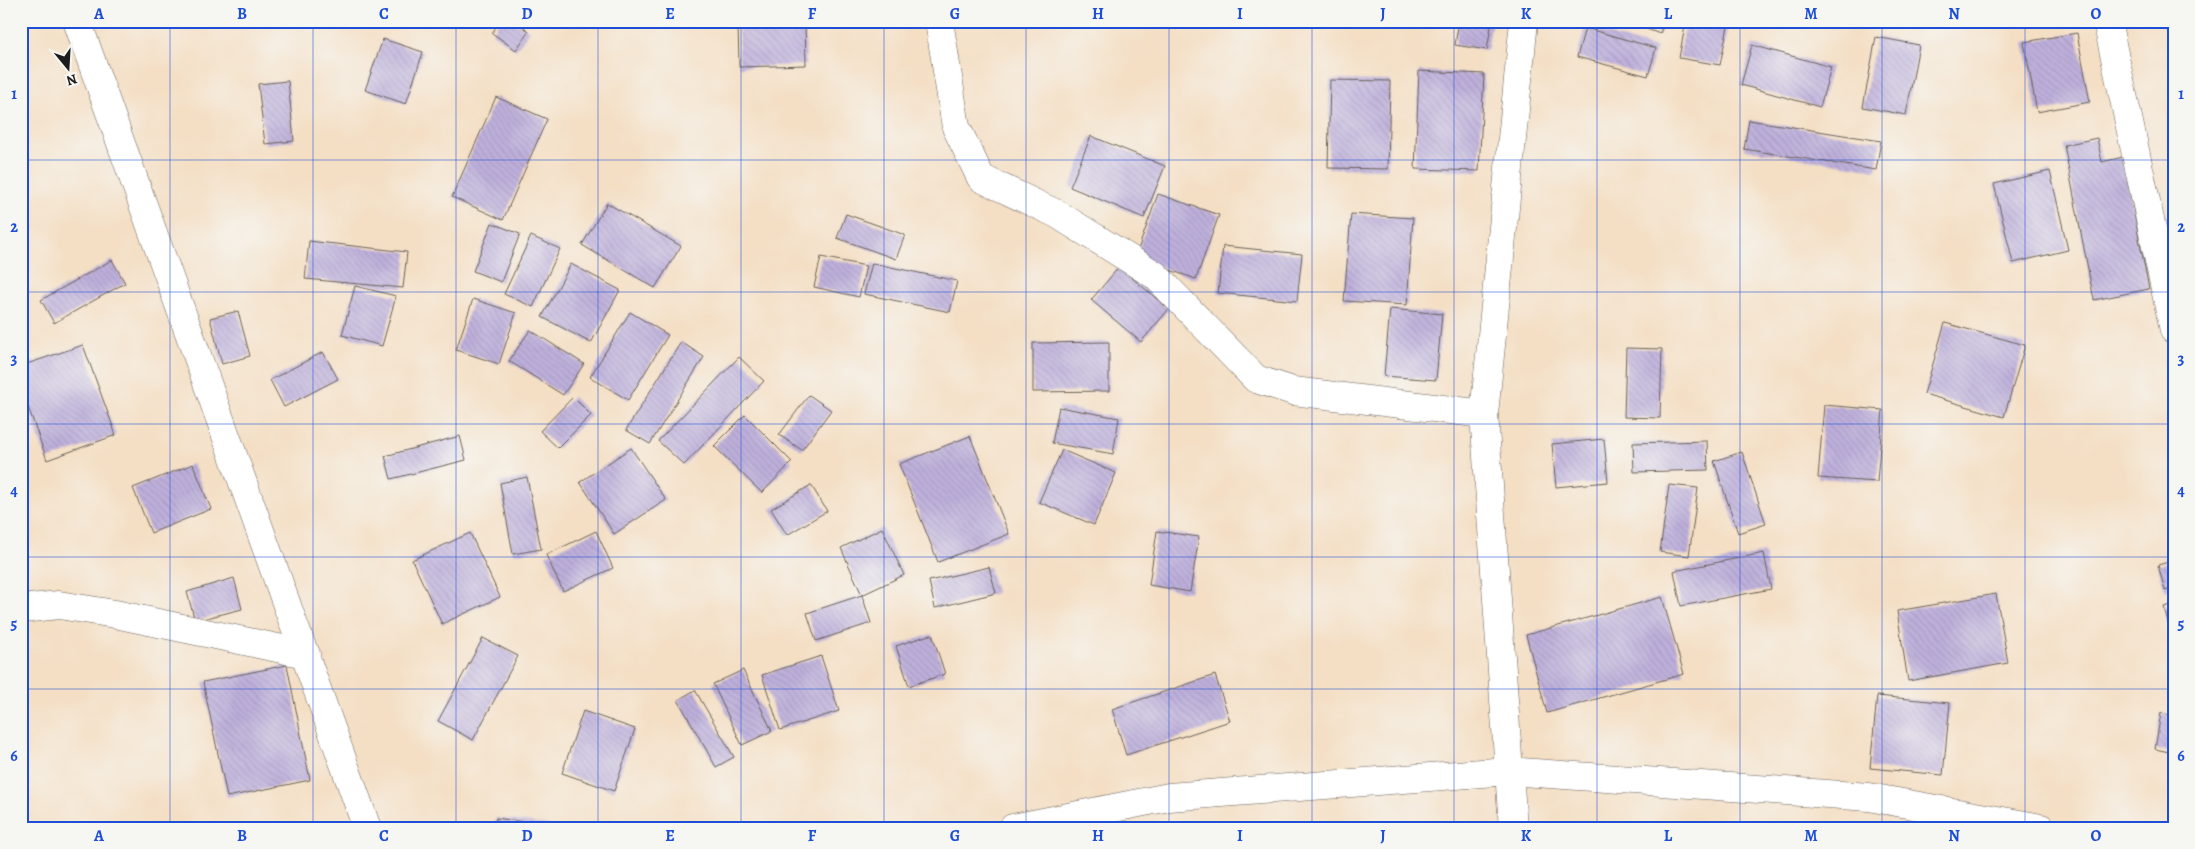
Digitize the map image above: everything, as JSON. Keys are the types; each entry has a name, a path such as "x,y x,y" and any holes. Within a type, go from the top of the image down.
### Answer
{"street":[{"path":"77,21 367,828"},
{"path":"939,21 956,127 981,178 1057,214 1155,274 1256,379 1293,391 1484,414"},
{"path":"1513,828 1484,414 1524,21"},
{"path":"2107,21 2174,330"},
{"path":"21,609 59,605 115,614 306,654"},
{"path":"1013,828 1169,797 1508,771 1869,797 2041,828"}],"building":[{"path":"500,21 515,21 529,31 516,50 492,33"},
{"path":"545,21 579,21 578,25"},
{"path":"738,21 805,21 806,65 739,67"},
{"path":"1459,21 1492,21 1487,50 1455,45"},
{"path":"1626,21 1664,21 1660,34"},
{"path":"1686,21 1729,21 1720,65 1679,58"},
{"path":"1851,21 1885,21 1884,28"},
{"path":"2162,21 2174,21 2174,27 2163,28"},
{"path":"1585,28 1656,48 1648,76 1577,57"},
{"path":"2077,33 2090,102 2037,112 2024,42"},
{"path":"1876,37 1919,45 1906,115 1863,107"},
{"path":"383,39 423,52 406,104 365,90"},
{"path":"1752,45 1831,67 1820,107 1741,85"},
{"path":"1419,71 1484,74 1479,171 1415,169"},
{"path":"1330,80 1390,81 1388,169 1328,168"},
{"path":"288,81 294,141 265,144 258,84"},
{"path":"496,97 547,119 503,220 452,197"},
{"path":"1749,120 1881,141 1876,170 1744,149"},
{"path":"1091,136 1165,166 1144,218 1070,187"},
{"path":"2097,138 2102,162 2123,157 2149,289 2094,300 2064,145"},
{"path":"2050,171 2068,250 2013,263 1994,184"},
{"path":"1158,194 1219,215 1196,279 1135,258"},
{"path":"607,203 681,246 655,288 582,245"},
{"path":"846,214 905,235 896,259 837,238"},
{"path":"1351,214 1413,218 1407,305 1344,301"},
{"path":"492,223 520,234 501,282 473,271"},
{"path":"531,236 560,249 533,307 504,294"},
{"path":"309,241 407,252 403,288 305,279"},
{"path":"1223,246 1302,254 1297,301 1218,293"},
{"path":"821,257 866,266 859,297 814,287"},
{"path":"112,260 125,283 54,323 41,300"},
{"path":"872,263 957,281 950,312 864,294"},
{"path":"571,264 620,290 591,343 542,317"},
{"path":"1119,267 1169,309 1141,342 1091,300"},
{"path":"355,286 396,296 382,346 342,335"},
{"path":"473,299 516,313 499,364 456,350"},
{"path":"1390,309 1442,314 1436,380 1384,376"},
{"path":"238,311 250,356 222,364 210,318"},
{"path":"630,312 668,335 628,400 590,377"},
{"path":"1945,323 2025,345 2004,417 1924,394"},
{"path":"530,330 584,364 563,395 509,361"},
{"path":"681,342 704,357 650,444 626,430"},
{"path":"1109,342 1109,391 1033,392 1033,343"},
{"path":"83,345 116,435 47,460 21,387 21,366"},
{"path":"1626,348 1662,349 1660,418 1624,417"},
{"path":"323,352 338,379 284,407 270,380"},
{"path":"739,357 764,381 684,465 658,441"},
{"path":"809,395 831,410 802,450 779,435"},
{"path":"573,397 591,415 558,448 540,431"},
{"path":"1824,405 1883,410 1877,482 1818,478"},
{"path":"1059,407 1119,418 1113,454 1052,443"},
{"path":"745,415 792,462 762,493 714,446"},
{"path":"460,436 466,460 391,479 385,456"},
{"path":"970,436 1009,534 938,562 899,464"},
{"path":"1604,439 1608,482 1556,487 1552,444"},
{"path":"1707,441 1708,470 1634,472 1633,443"},
{"path":"631,448 666,500 614,534 580,482"},
{"path":"1062,450 1116,473 1094,525 1039,502"},
{"path":"1742,452 1766,524 1738,533 1714,461"},
{"path":"193,464 211,509 151,533 133,488"},
{"path":"527,477 541,549 513,554 500,483"},
{"path":"811,485 827,511 787,535 771,509"},
{"path":"1669,485 1698,488 1689,556 1660,552"},
{"path":"882,528 904,575 862,595 841,548"},
{"path":"596,531 613,568 563,591 546,555"},
{"path":"1157,531 1199,537 1190,592 1149,585"},
{"path":"470,533 500,597 442,624 412,560"},
{"path":"2174,548 2174,588 2165,591 2158,565 2172,561 2169,549"},
{"path":"1764,553 1771,589 1681,606 1674,571"},
{"path":"989,567 996,593 935,608 929,581"},
{"path":"234,578 242,609 195,621 187,592"},
{"path":"1996,594 2008,663 1908,681 1897,611"},
{"path":"862,595 871,623 816,641 807,613"},
{"path":"1662,597 1684,674 1547,713 1526,635"},
{"path":"2174,604 2174,642 2173,642 2164,607"},
{"path":"932,634 945,674 909,686 896,646"},
{"path":"483,638 518,656 473,740 438,721"},
{"path":"821,656 839,711 780,730 762,675"},
{"path":"287,665 310,780 227,797 203,682"},
{"path":"743,670 772,731 742,745 713,684"},
{"path":"1215,675 1230,721 1126,755 1112,709"},
{"path":"695,690 734,757 716,767 678,700"},
{"path":"1877,696 1950,703 1943,775 1870,768"},
{"path":"583,711 635,729 614,791 562,773"},
{"path":"2161,713 2174,716 2174,753 2155,749"},
{"path":"496,818 561,827 561,828 494,828"}]}
